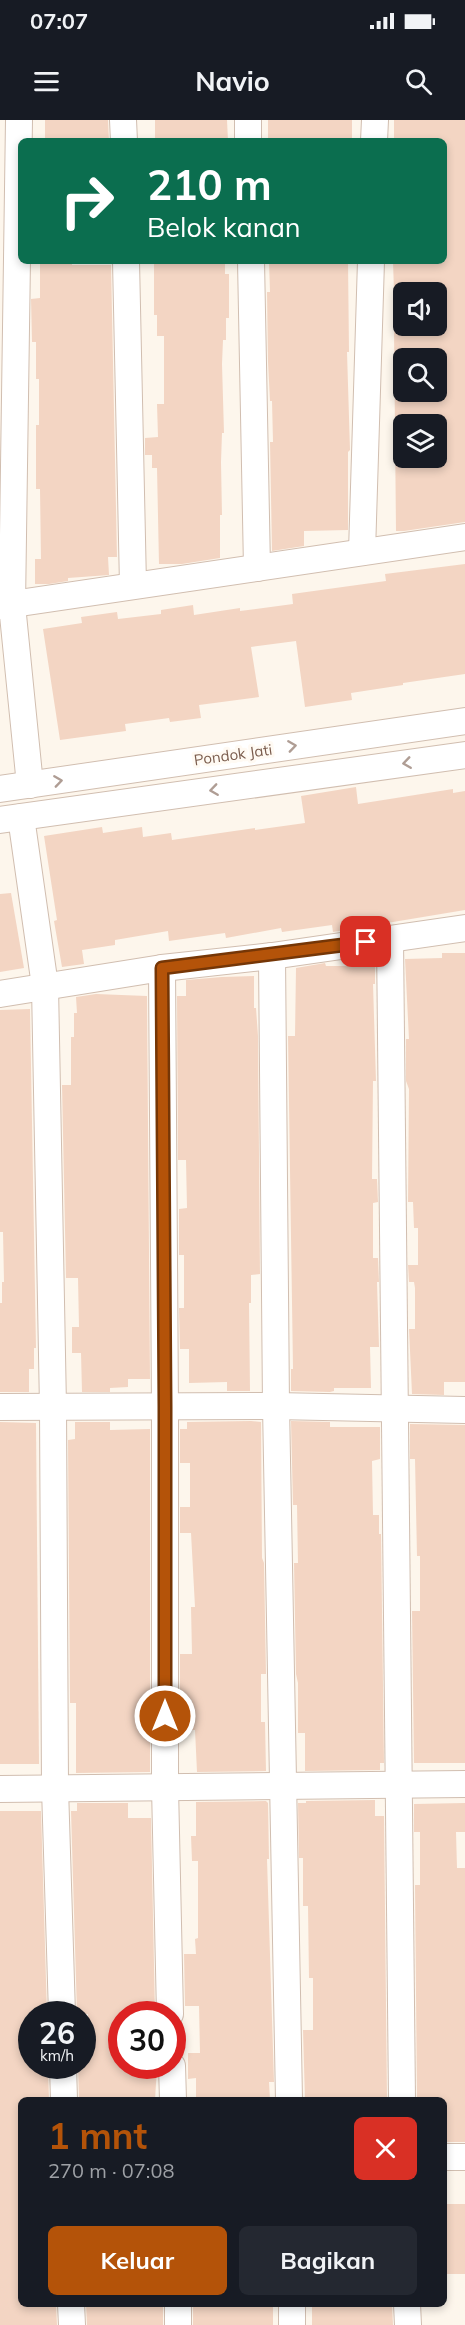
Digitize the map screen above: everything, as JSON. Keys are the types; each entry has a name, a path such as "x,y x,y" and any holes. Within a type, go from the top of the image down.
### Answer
{"street":[{"path":"19,120 19,138"},
{"path":"123,120 124,138"},
{"path":"248,120 248,138"},
{"path":"374,138 375,120"},
{"path":"18,157 6,606 30,785"},
{"path":"126,264 133,585"},
{"path":"251,264 257,568"},
{"path":"362,552 371,264"},
{"path":"6,606 133,585 465,537"},
{"name":"Pondok Jati","path":"0,789 465,721"},
{"path":"62,2001 55,1788 45,986 10,819 465,755"},
{"path":"0,994 162,968 272,956 465,928"},
{"path":"390,939 402,2097"},
{"path":"272,956 276,1406 289,2097"},
{"path":"162,968 165,1787 170,2001"},
{"path":"0,1407 276,1406 465,1410"},
{"path":"0,1789 465,1784"},
{"path":"63,2079 64,2097"},
{"path":"172,2079 172,2097"},
{"path":"447,2157 465,2157"},
{"path":"71,2307 72,2325"},
{"path":"178,2307 178,2325"},
{"path":"292,2307 292,2325"},
{"path":"407,2307 408,2325"}],"building":[{"path":"45,120 108,120 109,138 45,138"},
{"path":"155,120 227,120 228,138 155,138"},
{"path":"268,120 352,120 352,138 268,138"},
{"path":"394,120 465,120 465,522 396,531 395,468 447,468 447,414 395,414 395,402 447,402 447,348 394,348 394,336 447,336 447,282 394,282 393,264 447,264 447,138 394,138"},
{"path":"40,264 111,265 117,557 108,557 109,575 68,578 68,581 49,584 35,584 35,559 41,559 40,489 36,489 39,379 36,379 36,342 32,342 31,299 40,298"},
{"path":"154,264 225,264 225,274 229,274 229,318 226,318 226,340 223,340 222,364 224,433 222,433 221,462 220,558 182,564 159,564 157,468 152,468 152,455 145,455 145,438 158,437 157,404 164,404 164,336 157,336 157,315 154,315"},
{"path":"269,264 348,264 349,352 347,352 350,450 348,452 348,530 304,531 304,546 272,551 270,442 273,442 267,292 270,292"},
{"path":"465,564 465,674 351,693 352,700 305,707 296,641 251,647 259,697 199,705 201,718 170,722 169,718 125,724 126,731 60,740 43,629 82,623 81,617 117,612 118,619 161,614 161,610 193,605 194,615 240,608 240,611 293,604 292,594 386,581 385,574"},
{"path":"356,787 358,804 453,789 453,793 465,791 465,910 333,932 332,925 282,932 281,928 226,938 225,933 169,941 168,931 115,940 115,945 82,950 84,964 62,967 44,836 102,827 103,833 142,827 143,837 171,833 172,840 305,823 301,796"},
{"path":"11,893 24,968 0,972 0,894"},
{"path":"442,953 465,953 465,1382 444,1382 444,1395 412,1394 409,1329 415,1329 415,1288 414,1282 409,1282 408,1265 418,1265 418,1228 414,1228 413,1202 408,1202 409,1089 406,1081 406,1039 409,1039 405,959 442,958"},
{"path":"325,963 326,966 375,966 375,984 373,984 376,1081 373,1081 372,1179 377,1179 378,1202 373,1203 373,1258 378,1258 379,1347 370,1347 371,1388 334,1388 334,1391 330,1392 291,1391 291,1369 293,1369 288,1036 295,1036 296,968"},
{"path":"254,976 254,1008 256,1008 258,1036 260,1274 251,1275 250,1391 227,1391 227,1382 189,1383 189,1349 180,1349 179,1308 184,1308 184,1255 179,1255 179,1209 187,1208 186,1160 178,1160 177,996 186,996 186,980"},
{"path":"96,994 147,996 150,1379 128,1379 128,1387 110,1388 110,1392 82,1392 81,1353 72,1353 72,1327 79,1327 78,1278 66,1278 62,1085 71,1085 71,1037 74,1037 74,1013 77,1013 76,997"},
{"path":"30,1009 36,1348 34,1348 34,1369 29,1369 29,1392 0,1392 0,1303 2,1303 2,1282 4,1282 3,1232 0,1232 0,1010"},
{"path":"291,1421 330,1422 330,1427 380,1427 380,1459 372,1461 373,1515 379,1515 379,1534 381,1534 384,1763 380,1763 380,1770 305,1771 305,1733 298,1733 294,1563 298,1563 297,1505 293,1505"},
{"path":"0,1422 36,1423 39,1764 0,1764"},
{"path":"75,1422 110,1422 110,1430 150,1429 150,1772 76,1773 76,1703 70,1703 68,1440 75,1439"},
{"path":"187,1422 261,1422 266,1674 261,1674 261,1722 265,1722 266,1771 197,1772 195,1730 192,1730 192,1700 180,1700 180,1654 192,1654 191,1607 195,1607 191,1533 180,1533 180,1507 190,1507 190,1463 180,1463 180,1429 187,1429"},
{"path":"410,1424 465,1425 465,1763 414,1763 412,1611 420,1611 420,1556 417,1556 415,1459 410,1459"},
{"path":"375,1800 375,1816 384,1816 387,2097 305,2097 303,2030 313,2030 313,1978 309,1978 308,1906 303,1906 303,1858 299,1858 298,1803 306,1803 306,1801"},
{"path":"266,1801 268,1803 269,1859 267,1859 274,2082 269,2082 270,2097 196,2097 196,2078 188,2079 188,2053 200,2053 199,2006 186,2006 185,2001 184,1954 196,1954 195,1939 198,1938 198,1861 192,1861 191,1836 196,1836 196,1802"},
{"path":"77,1803 128,1803 128,1818 151,1818 155,2001 108,2001 108,2079 156,2079 155,2097 79,2097 78,2079 96,2079 96,2001 77,2001 71,1811 77,1811"},
{"path":"465,1803 465,1832 456,1832 457,1868 465,1868 465,2142 447,2142 447,2097 417,2097 415,1885 420,1885 420,1832 414,1832 414,1804"},
{"path":"0,1811 41,1811 47,2001 18,2001 18,2079 48,2079 49,2097 18,2097 18,2307 56,2307 57,2325 0,2325"},
{"path":"447,2204 465,2204 465,2274 447,2274"},
{"path":"86,2307 163,2307 163,2325 87,2325"},
{"path":"193,2307 273,2307 273,2325 193,2325"},
{"path":"312,2307 392,2307 393,2325 312,2325"}],"route":[{"path":"165,1716 162,968 272,956 366,942"}]}
